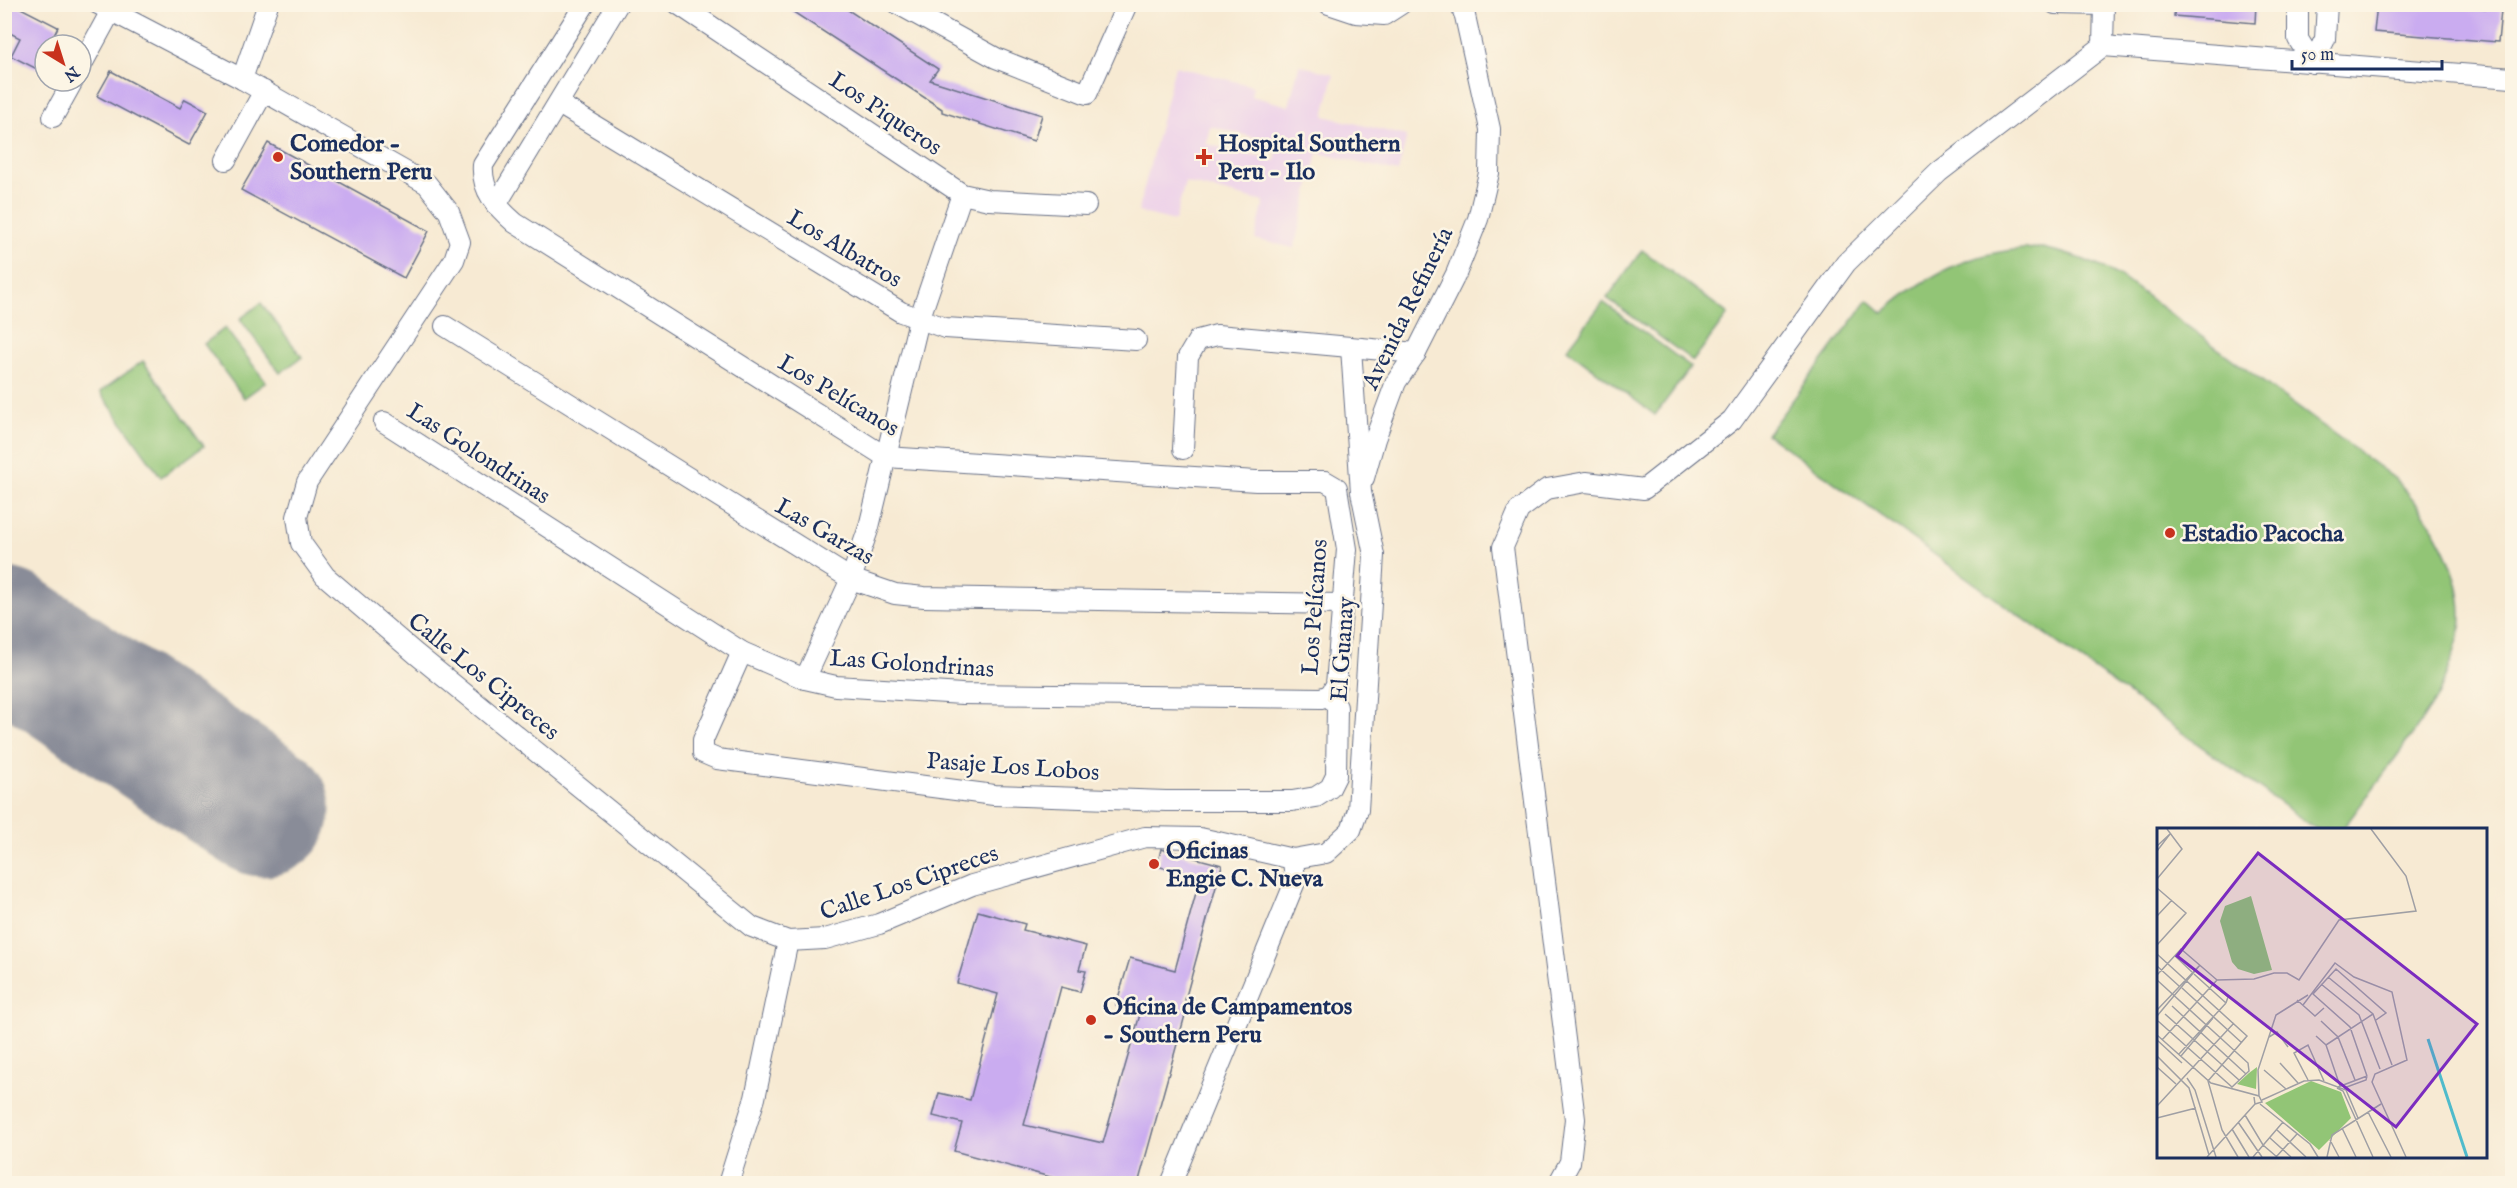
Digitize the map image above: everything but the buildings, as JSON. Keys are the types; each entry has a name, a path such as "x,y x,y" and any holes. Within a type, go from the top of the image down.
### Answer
{"street":[{"path":"242,79 268,4"},
{"name":"Los Pelícanos","path":"585,4 483,165 482,179 495,206 515,223 886,457 1256,481 1325,481 1337,488 1347,549 1336,685 1330,695"},
{"path":"495,206 618,4"},
{"name":"Los Piqueros","path":"678,4 962,194 988,200 1086,205"},
{"path":"898,4 996,58 1086,94 1127,4"},
{"path":"1329,4 1356,13 1384,15 1401,4"},
{"name":"Avenida Refinería","path":"1361,492 1375,439 1396,382 1416,353 1461,263 1478,219 1489,173 1490,129 1465,16 1460,4"},
{"path":"2055,4 2104,5 2103,46"},
{"path":"2298,4 2298,39 2313,63"},
{"path":"2313,63 2325,39 2326,4"},
{"path":"93,37 105,8"},
{"name":"Calle Los Cipreces","path":"105,8 242,79 427,183 449,212 460,242 454,260 307,482 297,517 301,543 325,576 416,654 752,927 788,941 825,939 879,924 972,885 1145,837 1200,838 1293,859 1326,853 1351,830 1358,810"},
{"path":"1558,1184 1570,1162 1575,1119 1503,547 1520,510 1547,489 1576,483 1586,482 1644,489 1732,420 1846,263 1940,172 2103,46 2512,78"},
{"path":"226,160 264,91"},
{"path":"53,117 66,93"},
{"name":"Los Albatros","path":"559,104 891,306 919,320 945,328 1136,340"},
{"path":"805,679 851,579 869,527 919,320 962,194"},
{"name":"Las Garzas","path":"445,326 851,579 895,594 924,597 1342,604"},
{"path":"1183,449 1188,357 1198,340 1217,335 1416,353"},
{"name":"El Guanay","path":"1351,348 1361,492 1374,555 1358,810"},
{"name":"Las Golondrinas","path":"384,422 742,652 805,679 837,686 962,694 1321,698 1330,695"},
{"name":"Pasaje Los Lobos","path":"742,652 703,740 704,753 717,759 994,795 1166,801 1292,801 1317,797 1330,788 1336,776 1337,707 1330,695"},
{"path":"1171,1184 1295,882 1293,859"},
{"path":"728,1184 754,1098 788,941"}],"shaded area":[{"name":"Hospital Southern Peru - Ilo","path":"1299,65 1334,74 1324,116 1407,136 1398,172 1318,153 1294,248 1255,239 1264,202 1185,182 1175,221 1138,212 1175,66 1253,86 1251,96 1289,106","holes":["1210,126 1279,144 1275,161 1206,144"]}],"green space":[{"name":"Estadio Pacocha","path":"2043,248 2063,253 2119,276 2394,478 2421,510 2444,547 2458,588 2461,609 2459,635 2451,662 2439,693 2425,716 2344,828 2315,828 1767,434 1868,300 1883,313 1919,285 1957,265 1976,258 2019,249"},
{"path":"1642,250 1728,314 1693,361 1607,298"},
{"path":"1603,302 1691,367 1655,415 1567,349"},
{"path":"261,303 302,357 280,373 240,319"},
{"path":"225,328 266,382 244,398 204,344"},
{"path":"143,361 204,446 161,477 100,392"}],"runway":[{"path":"4,635 263,809"}],"place":[{"name":"Comedor - Southern Peru","path":"278,157"},
{"name":"Hospital Southern Peru - Ilo","path":"1204,157"},
{"name":"Estadio Pacocha","path":"2170,533"},
{"name":"Oficinas Engie C. Nueva","path":"1154,864"},
{"name":"Oficina de Campamentos - Southern Peru","path":"1091,1020"}]}
